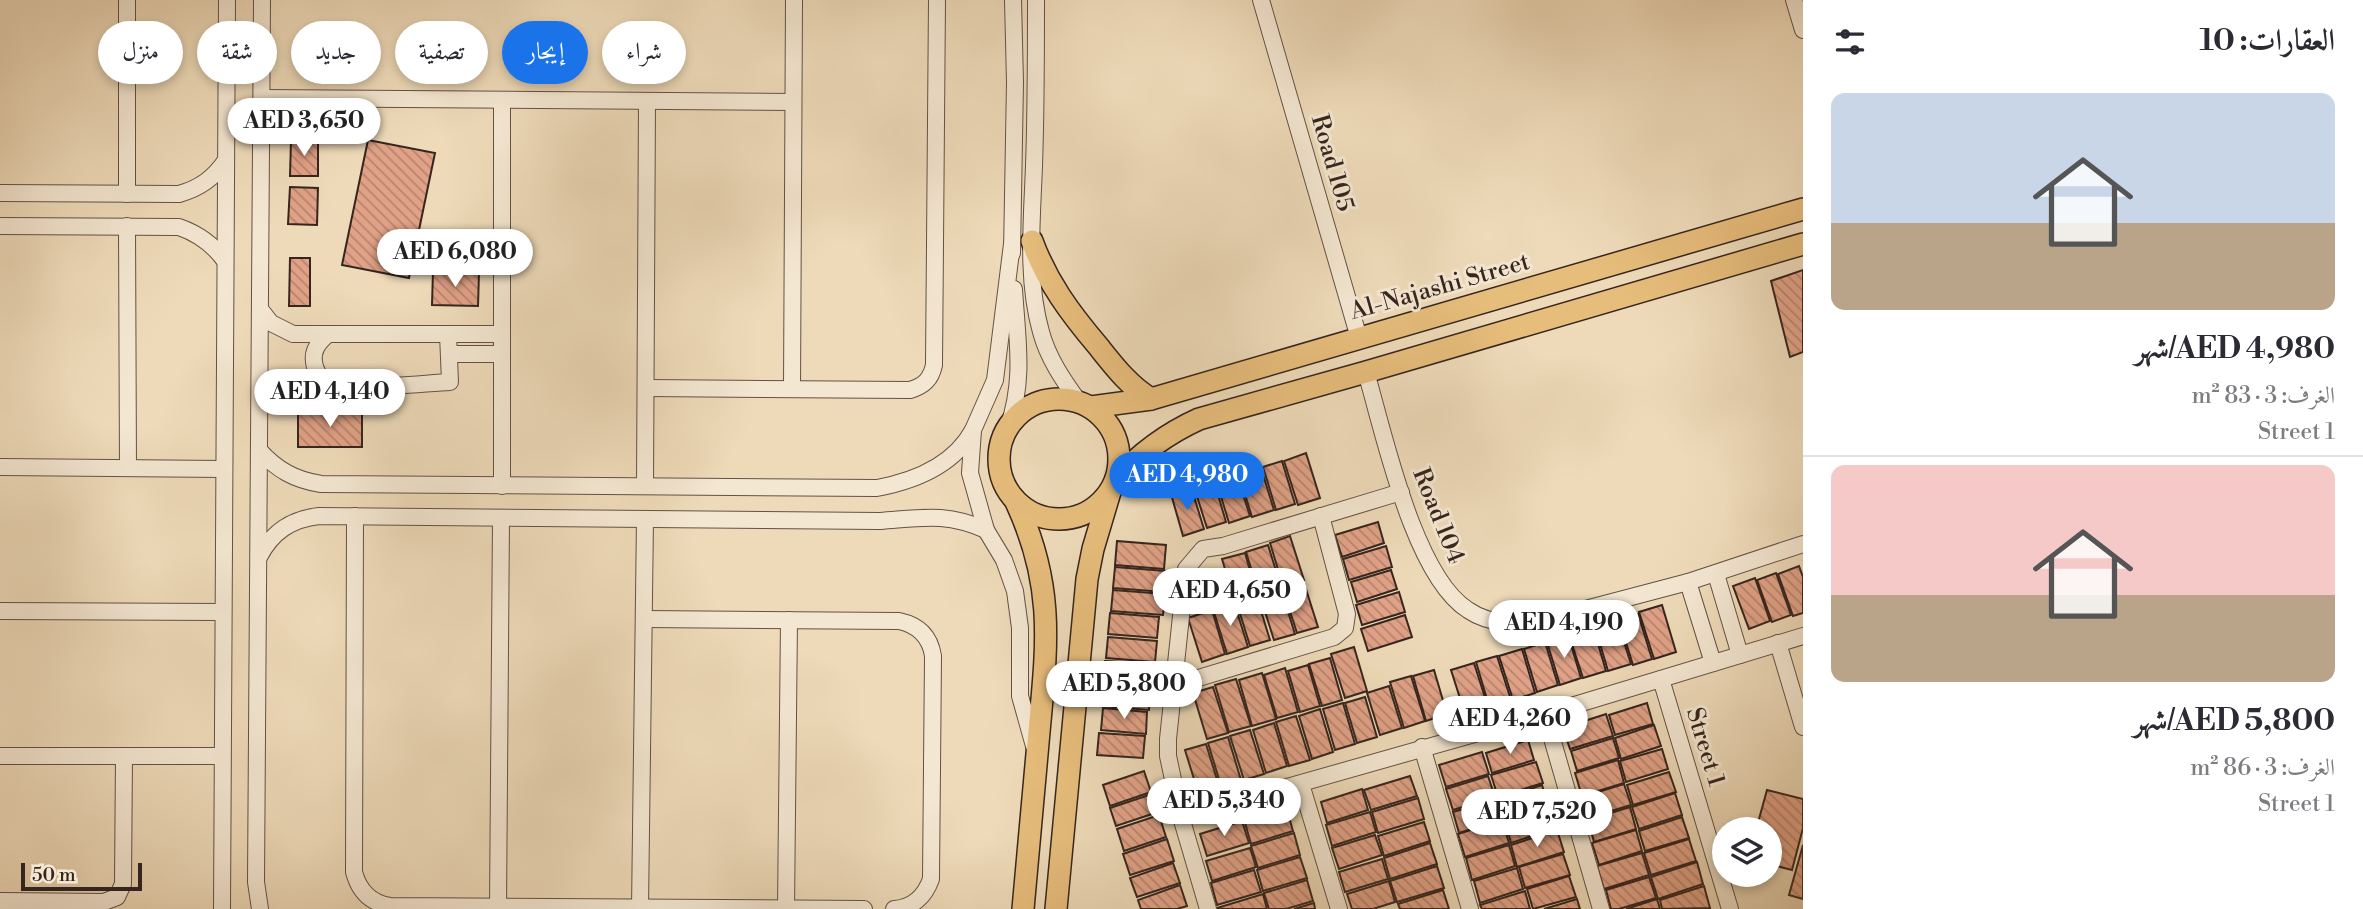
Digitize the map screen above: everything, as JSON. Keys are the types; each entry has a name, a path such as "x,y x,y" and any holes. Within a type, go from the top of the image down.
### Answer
{"main road":[{"name":"Al-Najashi Street","path":"1085,405 1152,399 1803,209"},
{"path":"1022,243 1071,315 1126,380 1152,399"},
{"path":"1016,502 1039,516 1066,520 1091,511 1145,450 1180,427 1199,419 1803,244"},
{"path":"1575,275 1571,292 1574,300 1583,309"},
{"path":"1528,289 1540,304 1538,322"},
{"path":"1023,909 1047,643 1046,614 1038,556 1016,502 1002,480 999,467 1002,440 1016,417 1039,402 1066,399 1085,405 1111,426 1120,453 1087,579 1056,909"}],"street":[{"path":"127,0 127,194"},
{"path":"222,909 227,0"},
{"path":"260,909 256,882 262,0"},
{"path":"792,389 794,0"},
{"path":"646,388 911,390 924,384 933,372 937,0"},
{"path":"1008,428 1014,411 1019,377 1022,243 1013,0"},
{"path":"259,450 280,470 293,477 321,484 877,488 907,481 935,468 967,442 995,380 1022,243 1036,96 1036,0"},
{"name":"Road 105","path":"1261,0 1359,338"},
{"path":"1794,0 1803,30"},
{"path":"262,98 793,102"},
{"path":"502,100 502,486"},
{"path":"645,486 647,101"},
{"path":"0,193 167,195 191,191 211,178 226,160"},
{"path":"0,226 168,226 190,231 210,243 225,261"},
{"path":"127,226 128,468"},
{"path":"1022,243 1035,309 1051,358 1063,381 1085,405"},
{"path":"260,309 271,323 285,332 502,334"},
{"path":"328,334 319,341 314,350 316,371 322,379 331,384 376,386 450,382 448,334"},
{"path":"449,354 502,354"},
{"name":"Road 104","path":"1366,372 1401,492 1423,551 1437,579 1468,610 1490,621 1517,624 1540,621 1688,582 1803,544"},
{"path":"973,430 970,473 986,530 1004,560 1015,592 1020,628 1020,696 1037,758"},
{"path":"0,467 224,469"},
{"path":"1208,909 1181,817 1168,757 1172,686 1186,569 1203,550 1401,492"},
{"path":"258,557 273,536 294,522 319,516 880,521 942,517 964,521 986,530"},
{"path":"355,516 356,879 369,898 383,905 864,909"},
{"path":"1172,686 1334,638 1345,628 1347,614 1321,516"},
{"path":"498,906 501,518"},
{"path":"640,908 645,519"},
{"path":"1716,573 1740,654"},
{"path":"1688,582 1713,663"},
{"path":"0,611 223,612"},
{"path":"644,619 899,621 919,629 931,648 931,879 928,888 917,901 894,909"},
{"path":"786,909 789,620"},
{"path":"1181,817 1545,714 1803,636"},
{"path":"1777,643 1803,727"},
{"name":"Street 1","path":"1661,679 1730,909"},
{"path":"1545,714 1601,909"},
{"path":"1422,747 1470,909"},
{"path":"0,756 222,756"},
{"path":"0,901 104,902 117,897 123,884 124,756"},
{"path":"1301,784 1339,909"}],"building":[{"path":"291,140 318,140 318,176 290,176"},
{"path":"368,140 435,153 409,278 342,265"},
{"path":"290,187 318,188 317,225 288,224"},
{"path":"463,231 479,232 478,264 461,263"},
{"path":"290,258 310,258 310,306 289,306"},
{"path":"1803,270 1803,352 1790,357 1771,281"},
{"path":"433,271 479,273 478,306 432,305"},
{"path":"298,411 362,411 362,447 298,447"},
{"path":"1306,453 1320,498 1298,505 1284,461"},
{"path":"1282,461 1295,504 1276,510 1263,467"},
{"path":"1260,465 1274,510 1252,517 1238,472"},
{"path":"1236,473 1250,516 1229,523 1216,480"},
{"path":"1214,481 1226,522 1207,528 1194,487"},
{"path":"1191,487 1204,529 1183,536 1171,494"},
{"path":"1378,522 1384,543 1342,557 1335,535"},
{"path":"1290,536 1304,580 1283,586 1270,543"},
{"path":"1117,541 1166,545 1164,569 1115,565"},
{"path":"1268,545 1281,587 1259,594 1246,552"},
{"path":"1386,546 1392,567 1349,580 1343,559"},
{"path":"1245,553 1257,595 1235,602 1222,559"},
{"path":"1799,566 1803,577 1803,613 1793,616 1778,574"},
{"path":"1115,567 1166,571 1164,592 1113,588"},
{"path":"1391,570 1397,589 1357,602 1351,582"},
{"path":"1776,573 1791,615 1772,622 1757,580"},
{"path":"1755,578 1770,621 1749,629 1733,586"},
{"path":"1304,583 1318,627 1297,633 1283,590"},
{"path":"1281,589 1295,634 1274,640 1260,596"},
{"path":"1113,590 1165,594 1163,615 1111,611"},
{"path":"1399,592 1405,612 1362,625 1356,605"},
{"path":"1257,598 1270,640 1250,646 1237,604"},
{"path":"1234,602 1248,647 1227,654 1213,609"},
{"path":"1662,605 1676,652 1654,659 1639,612"},
{"path":"1212,610 1225,654 1202,662 1188,618"},
{"path":"1110,613 1159,617 1157,638 1108,634"},
{"path":"1638,614 1652,659 1633,665 1619,620"},
{"path":"1405,615 1412,637 1368,651 1361,629"},
{"path":"1617,620 1631,664 1608,671 1595,627"},
{"path":"1593,627 1606,671 1583,678 1569,635"},
{"path":"1568,635 1581,678 1560,685 1547,642"},
{"path":"1108,637 1157,641 1155,662 1106,658"},
{"path":"1545,642 1558,685 1537,692 1524,649"},
{"path":"1354,647 1367,691 1345,698 1331,654"},
{"path":"1522,649 1535,693 1513,700 1499,656"},
{"path":"1497,656 1511,700 1489,706 1476,662"},
{"path":"1330,658 1342,700 1322,706 1309,664"},
{"path":"1105,661 1154,664 1152,685 1103,681"},
{"path":"1474,663 1488,707 1465,714 1451,670"},
{"path":"1308,665 1320,706 1300,712 1288,671"},
{"path":"1285,668 1298,712 1277,718 1264,675"},
{"path":"1434,670 1447,714 1426,721 1413,676"},
{"path":"1262,673 1276,719 1252,726 1239,680"},
{"path":"1411,676 1425,721 1404,728 1390,682"},
{"path":"1236,679 1251,726 1229,732 1215,685"},
{"path":"1104,684 1151,687 1149,710 1102,706"},
{"path":"1389,686 1402,728 1380,735 1367,693"},
{"path":"1213,687 1228,733 1207,739 1193,693"},
{"path":"1365,697 1377,737 1357,743 1345,703"},
{"path":"1343,703 1355,744 1335,750 1323,709"},
{"path":"1647,703 1653,724 1615,735 1609,715"},
{"path":"1103,708 1147,712 1146,734 1101,730"},
{"path":"1320,709 1333,752 1312,759 1299,716"},
{"path":"1606,714 1613,736 1570,749 1563,728"},
{"path":"1296,716 1310,760 1289,766 1276,722"},
{"path":"1274,723 1287,766 1266,773 1253,730"},
{"path":"1654,725 1661,746 1621,759 1615,738"},
{"path":"1250,730 1264,774 1244,780 1230,736"},
{"path":"1099,733 1145,736 1143,758 1097,755"},
{"path":"1228,737 1241,780 1221,786 1208,743"},
{"path":"1613,738 1619,758 1577,771 1571,751"},
{"path":"1528,740 1534,760 1492,773 1486,753"},
{"path":"1206,744 1219,786 1198,792 1185,750"},
{"path":"1662,749 1668,769 1626,782 1620,761"},
{"path":"1482,752 1489,774 1446,787 1439,765"},
{"path":"1618,760 1624,783 1582,796 1575,773"},
{"path":"1536,762 1543,783 1498,797 1491,775"},
{"path":"1144,771 1151,792 1110,806 1103,785"},
{"path":"1669,772 1676,792 1633,805 1627,785"},
{"path":"1410,776 1417,796 1371,810 1364,790"},
{"path":"1488,776 1495,797 1453,810 1446,789"},
{"path":"1624,784 1631,805 1588,818 1582,797"},
{"path":"1542,785 1548,805 1506,818 1500,799"},
{"path":"1362,789 1368,810 1327,823 1321,802"},
{"path":"1767,790 1803,799 1803,828 1792,870 1782,867 1782,817 1760,817"},
{"path":"1675,793 1682,815 1639,829 1632,807"},
{"path":"1152,794 1158,812 1116,826 1110,808"},
{"path":"1418,798 1424,819 1378,833 1372,812"},
{"path":"1497,799 1503,819 1459,833 1453,812"},
{"path":"1550,807 1556,828 1511,843 1505,821"},
{"path":"1630,807 1636,829 1594,842 1588,820"},
{"path":"1287,810 1293,831 1251,844 1245,823"},
{"path":"1370,812 1376,832 1332,846 1326,825"},
{"path":"1159,815 1166,837 1124,851 1117,829"},
{"path":"1682,817 1689,838 1645,851 1639,831"},
{"path":"1502,820 1509,843 1465,857 1458,834"},
{"path":"1242,821 1249,843 1207,856 1200,834"},
{"path":"1424,822 1430,841 1384,856 1378,836"},
{"path":"1557,830 1564,852 1517,867 1511,845"},
{"path":"1636,830 1642,851 1599,865 1592,843"},
{"path":"1294,833 1300,855 1258,868 1251,846"},
{"path":"1375,835 1382,855 1339,869 1332,848"},
{"path":"1167,839 1174,861 1130,875 1123,854"},
{"path":"1689,839 1696,861 1651,875 1644,853"},
{"path":"1430,843 1437,864 1390,879 1384,858"},
{"path":"1509,845 1515,866 1472,880 1466,858"},
{"path":"1803,845 1803,899 1789,895"},
{"path":"1250,848 1256,867 1212,881 1206,861"},
{"path":"1642,853 1649,875 1604,889 1597,866"},
{"path":"1563,854 1570,875 1525,888 1519,867"},
{"path":"1300,857 1307,878 1263,891 1257,870"},
{"path":"1382,859 1388,879 1345,892 1339,872"},
{"path":"1697,862 1703,884 1658,899 1651,877"},
{"path":"1173,863 1180,883 1137,897 1130,878"},
{"path":"1437,866 1444,888 1397,902 1390,881"},
{"path":"1517,868 1523,889 1480,903 1474,881"},
{"path":"1254,870 1261,892 1217,905 1211,883"},
{"path":"1569,876 1576,897 1533,909 1527,889"},
{"path":"1649,877 1656,898 1611,909 1606,890"},
{"path":"1307,880 1313,901 1286,909 1269,909 1264,893"},
{"path":"1389,881 1395,902 1373,909 1352,909 1347,894"},
{"path":"1180,885 1187,906 1177,909 1141,909 1138,900"},
{"path":"1704,886 1710,908 1662,909 1660,900"},
{"path":"1443,890 1449,909 1400,909 1398,904"},
{"path":"1525,891 1530,909 1482,909 1480,905"},
{"path":"1263,894 1267,909 1217,909 1217,908"},
{"path":"1577,899 1580,909 1544,909"},
{"path":"1657,899 1660,909 1626,909"},
{"path":"1314,903 1315,909 1294,909"}]}
